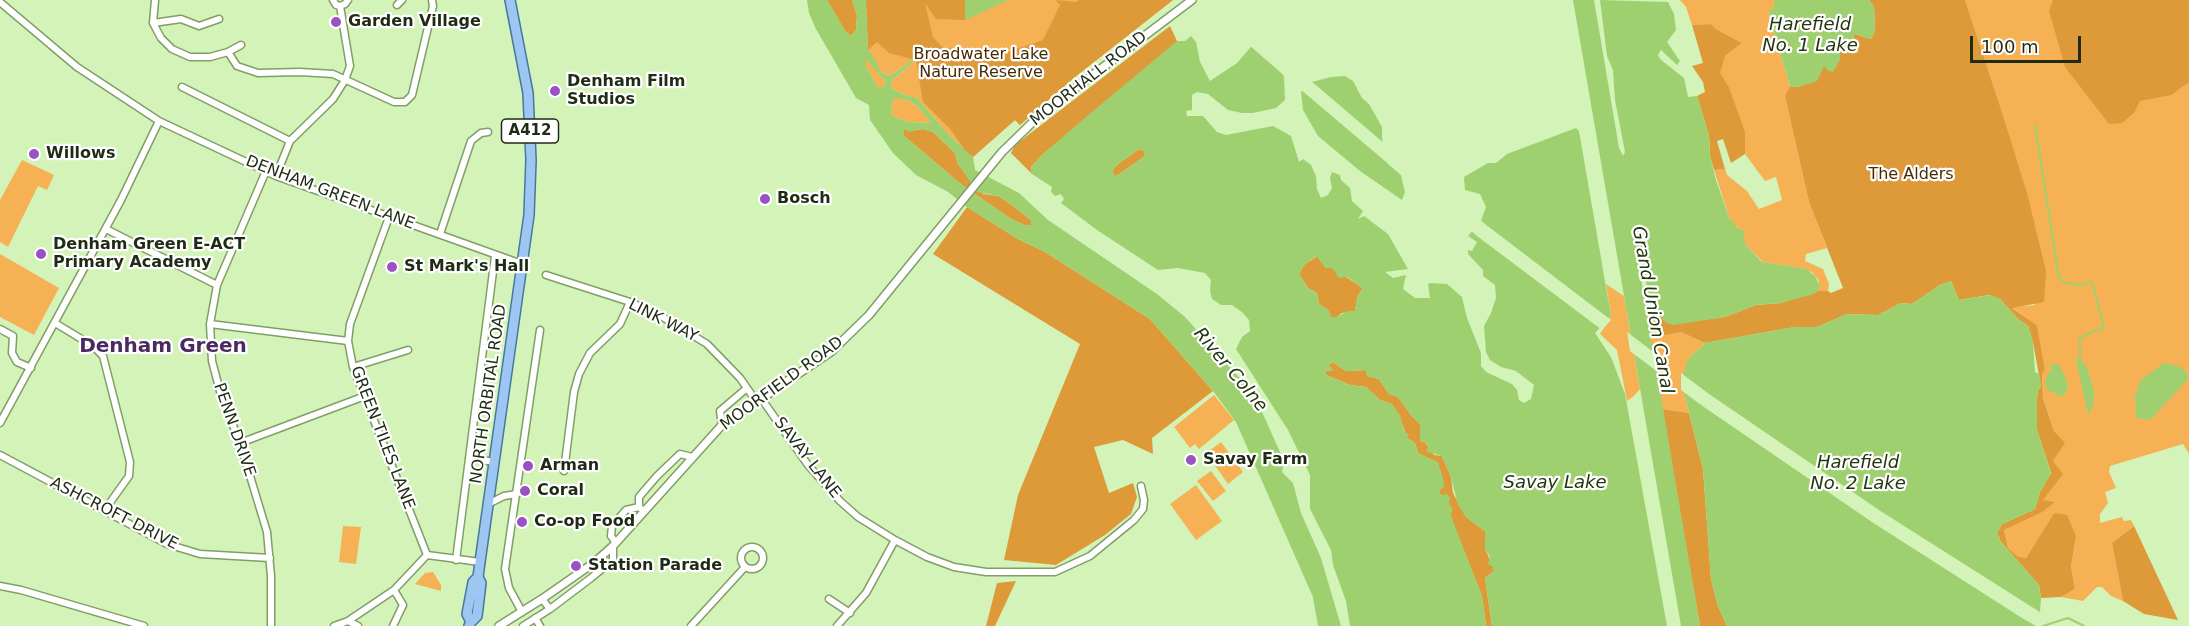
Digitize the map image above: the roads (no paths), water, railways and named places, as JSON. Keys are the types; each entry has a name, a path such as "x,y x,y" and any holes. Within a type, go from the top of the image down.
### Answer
{"main road":[{"name":"NORTH ORBITAL ROAD","path":"470,624 477,616 481,583 478,577 529,215 528,93 510,0"}],"street":[{"path":"155,0 153,23 161,38 172,49 190,57 210,57 228,52 241,45"},
{"path":"276,176 290,141 333,99 345,80 350,66 350,54 345,42 340,6 333,0"},
{"path":"340,6 348,0"},
{"path":"228,52 237,66 258,73 320,72 333,74 394,102 405,102 412,95 433,6 432,0"},
{"name":"MOORHALL ROAD","path":"944,223 991,163 1041,114 1192,0"},
{"name":"DENHAM GREEN LANE","path":"0,2 77,67 159,121 276,176 522,264"},
{"path":"153,23 181,19 199,26 219,20"},
{"path":"182,87 290,141"},
{"path":"0,423 106,229 159,121"},
{"path":"440,234 471,141 481,133 488,132"},
{"name":"PENN DRIVE","path":"266,171 217,285 210,324 212,361 221,395 240,443 267,532 270,558 271,626"},
{"name":"GREEN TILES LANE","path":"389,217 350,324 348,341 353,367 427,555"},
{"name":"MOORFIELD ROAD","path":"499,626 595,562 614,544 641,509 722,425 832,351 868,315 944,223"},
{"path":"106,229 217,285"},
{"path":"456,560 495,256"},
{"name":"LINK WAY","path":"546,275 630,302 661,316 707,344 759,399"},
{"path":"564,471 574,392 579,374 590,353 620,324 630,302"},
{"path":"55,323 93,346 103,356 130,462 129,476 104,511"},
{"path":"210,324 348,341"},
{"path":"0,329 12,336 12,353 17,362 31,368"},
{"path":"522,612 509,588 505,570 540,330"},
{"path":"353,367 408,350"},
{"path":"722,425 720,411 747,388"},
{"path":"240,443 365,396"},
{"name":"SAVAY LANE","path":"759,399 808,465 858,518 927,557 954,567 986,572 1055,572 1090,556 1119,534 1143,508 1141,486"},
{"path":"523,626 550,609 612,560 614,544 611,536 612,526 626,510 641,509 639,497 680,454 692,457"},
{"name":"ASHCROFT DRIVE","path":"0,455 167,544 200,554 270,558"},
{"path":"468,458 494,462"},
{"path":"488,504 504,496 517,494"},
{"path":"837,626 866,593 895,540"},
{"path":"334,626 348,621 394,590 427,555 480,562"},
{"path":"691,626 745,567"},
{"path":"0,586 144,626"},
{"path":"393,626 403,605 394,590"},
{"path":"542,599 550,609"},
{"path":"829,599 850,613"},
{"path":"535,618 540,626"},
{"path":"348,621 358,626"}],"water":[{"name":"River Colne","path":"807,0 827,0 845,31 851,36 856,30 857,15 852,0 866,0 868,50 881,72 890,76 916,60 892,80 891,88 917,98 949,135 973,157 975,170 1019,193 1048,220 1157,294 1185,317 1254,394 1284,461 1282,472 1293,483 1301,513 1321,558 1341,626 1318,626 1313,597 1236,422 1213,391 1150,319 1045,252 1018,239 967,207 948,192 916,175 893,153 870,120 869,105 856,98 809,13","holes":["866,59 885,81 886,84 882,87 878,88 866,66","893,98 908,100 918,107 931,123 909,122 891,114","906,129 908,132 922,129 933,132 955,153 958,164 977,192 998,196 1005,200 1031,220 1031,226 1011,219 962,185 904,136 903,130"]},
{"path":"965,0 1008,0 965,20"},
{"path":"1573,0 1594,0 1619,148 1623,156 1625,152 1615,100 1613,70 1607,56 1600,0 1668,2 1674,14 1676,30 1667,42 1680,61 1677,65 1661,50 1658,55 1684,78 1688,97 1697,96 1709,136 1710,156 1716,180 1730,220 1744,231 1745,244 1762,262 1807,269 1815,276 1820,286 1814,294 1781,303 1756,305 1725,317 1673,325 1667,323 1651,306 1640,253 1636,249 1700,626 1681,626"},
{"name":"Harefield No. 1 Lake","path":"1775,0 1869,0 1874,6 1875,32 1871,39 1855,34 1851,46 1840,50 1840,60 1833,72 1828,71 1824,66 1817,81 1798,87 1790,86 1768,12 1773,9"},
{"name":"Savay Lake","path":"1191,36 1196,42 1200,62 1210,81 1237,63 1256,41 1276,60 1284,77 1285,100 1276,108 1242,113 1228,110 1208,94 1197,92 1192,95 1192,110 1186,111 1187,116 1203,116 1217,132 1226,135 1273,126 1291,136 1299,162 1303,159 1311,165 1321,198 1328,195 1332,188 1330,178 1332,172 1340,175 1341,180 1350,188 1352,201 1363,211 1358,219 1364,216 1388,234 1408,269 1385,272 1393,278 1406,275 1403,289 1415,298 1430,298 1428,284 1431,283 1447,284 1462,297 1467,318 1481,353 1481,366 1486,372 1512,384 1517,390 1519,400 1524,403 1531,399 1534,385 1516,371 1501,367 1490,360 1486,352 1484,326 1496,298 1495,285 1483,276 1483,270 1468,254 1468,250 1472,251 1477,242 1468,236 1481,221 1486,207 1480,194 1465,190 1464,177 1488,163 1496,163 1507,154 1576,128 1579,131 1611,316 1595,333 1611,357 1625,394 1667,626 1492,626 1485,578 1493,572 1493,567 1488,564 1490,557 1485,549 1485,531 1466,517 1458,505 1451,477 1442,456 1427,452 1428,445 1420,441 1420,424 1398,397 1389,394 1379,379 1367,376 1365,370 1346,371 1333,362 1328,365 1334,370 1325,371 1326,375 1350,385 1366,387 1380,400 1392,404 1400,415 1404,431 1409,435 1407,438 1415,443 1418,453 1438,462 1444,482 1443,488 1438,491 1441,495 1447,494 1450,497 1451,516 1482,596 1486,626 1350,626 1346,601 1333,565 1331,550 1310,509 1310,475 1288,430 1236,349 1242,337 1250,331 1249,320 1232,305 1221,305 1212,299 1211,280 1205,273 1178,268 1158,270 1061,203 1064,199 1061,194 1055,196 1051,192 1052,187 1032,174 1031,167 1042,155 1177,41 1185,41","holes":["1139,149 1144,151 1145,156 1118,175 1114,175 1113,171 1118,164","1316,256 1326,268 1332,268 1339,278 1347,277 1363,288 1358,295 1355,311 1331,317 1328,310 1319,304 1317,293 1308,288 1299,274 1304,265"]},
{"path":"1345,76 1353,81 1382,127 1382,139 1388,164 1401,175 1405,192 1402,200 1360,171 1318,136 1303,110 1301,92 1308,83"},
{"name":"Harefield No. 2 Lake","path":"1951,281 1959,300 1990,295 2000,299 2018,319 2028,326 2033,342 2035,372 2040,375 2041,387 2037,398 2037,430 2051,474 2040,492 2035,509 2002,524 1997,533 2001,542 2039,585 2041,598 2039,626 1727,626 1718,606 1711,579 1703,469 1685,397 1683,376 1688,359 1705,343 1795,327 1817,327 1847,314 1878,315 1901,303 1912,304 1940,285"},
{"path":"2076,359 2080,359 2087,367 2094,391 2093,406 2088,415"},
{"path":"2164,363 2181,367 2188,379 2150,420 2136,418 2135,395 2141,380"},
{"path":"2050,365 2060,366 2068,385 2065,395 2060,396 2048,390 2045,385 2048,373 2052,370"}],"waterway":[{"path":"2035,125 2059,278 2064,282 2078,285 2092,282 2104,327 2080,338 2080,359"},
{"path":"2043,626 2068,618 2084,626"}],"place":[{"name":"Garden Village","path":"336,22"},
{"name":"Denham Film Studios","path":"555,91"},
{"name":"Willows","path":"34,154"},
{"name":"Bosch","path":"765,199"},
{"name":"Denham Green E-ACT Primary Academy","path":"41,254"},
{"name":"St Mark's Hall","path":"392,267"},
{"name":"Savay Farm","path":"1191,460"},
{"name":"Arman","path":"528,466"},
{"name":"Coral","path":"525,491"},
{"name":"Co-op Food","path":"522,522"},
{"name":"Station Parade","path":"576,566"}],"district":[{"name":"Denham Green","path":"163,347"}],"park label":[{"name":"Broadwater Lake Nature Reserve","path":"981,64"},
{"name":"The Alders","path":"1911,175"}],"water label":[{"name":"Grand Union Canal","path":"1652,310"}]}
